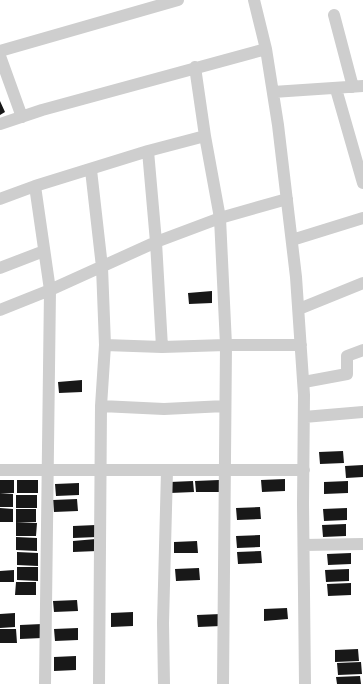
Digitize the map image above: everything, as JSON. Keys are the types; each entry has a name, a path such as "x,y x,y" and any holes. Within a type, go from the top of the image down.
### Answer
{"street":[{"path":"0,51 178,0"},
{"path":"254,0 266,49 273,92 292,240 299,309 304,382 305,684"},
{"path":"273,92 336,89 358,86 334,15"},
{"path":"0,124 266,49"},
{"path":"0,56 6,90 22,117"},
{"path":"195,68 205,136 220,218 226,346 223,684"},
{"path":"336,89 363,183"},
{"path":"0,199 34,186 205,136"},
{"path":"148,152 156,242 162,347"},
{"path":"91,170 102,267 105,345 101,406 99,684"},
{"path":"34,186 50,290 45,684"},
{"path":"0,310 50,290 156,242 220,218 287,199"},
{"path":"292,240 363,218"},
{"path":"0,268 44,251"},
{"path":"299,309 363,283"},
{"path":"105,345 162,347 301,345"},
{"path":"304,382 347,374 347,356 363,350"},
{"path":"101,406 164,409 225,406"},
{"path":"304,417 363,412"},
{"path":"0,470 304,470"},
{"path":"164,684 163,623 167,471"},
{"path":"304,545 363,544"}],"building":[{"path":"0,101 5,112 0,115"},
{"path":"212,291 212,303 189,304 188,293"},
{"path":"82,380 82,392 59,393 58,382"},
{"path":"343,451 344,463 320,464 319,452"},
{"path":"363,465 363,477 346,478 345,466"},
{"path":"285,479 285,491 262,492 261,480"},
{"path":"0,480 14,480 14,493 0,493"},
{"path":"17,480 38,480 38,493 17,493"},
{"path":"219,480 220,492 196,492 195,481"},
{"path":"193,481 194,492 170,493 170,482"},
{"path":"348,481 348,493 324,494 324,482"},
{"path":"79,483 79,495 56,496 55,484"},
{"path":"0,493 13,494 13,507 0,507"},
{"path":"16,495 37,495 37,508 16,508"},
{"path":"77,499 78,511 54,512 53,500"},
{"path":"260,507 261,519 237,520 236,508"},
{"path":"0,508 13,509 13,522 0,522"},
{"path":"347,508 347,520 324,521 323,509"},
{"path":"16,509 36,509 36,522 16,522"},
{"path":"16,522 37,523 36,536 16,536"},
{"path":"346,524 346,536 323,537 322,525"},
{"path":"96,525 97,537 73,538 73,526"},
{"path":"260,535 260,547 237,548 236,536"},
{"path":"16,537 37,538 37,551 16,550"},
{"path":"96,539 97,551 73,552 73,541"},
{"path":"197,541 198,553 174,553 174,542"},
{"path":"261,551 262,563 238,564 237,552"},
{"path":"17,552 38,553 38,566 17,565"},
{"path":"351,553 351,564 328,565 327,554"},
{"path":"17,567 38,567 38,581 17,580"},
{"path":"199,568 200,580 176,581 175,569"},
{"path":"349,569 349,581 326,582 325,570"},
{"path":"14,570 14,582 0,582 0,571"},
{"path":"16,582 36,582 36,595 15,595"},
{"path":"351,583 351,595 328,596 327,584"},
{"path":"77,600 78,611 54,612 53,601"},
{"path":"287,608 288,619 264,621 264,609"},
{"path":"133,612 133,626 111,627 111,613"},
{"path":"15,613 15,627 0,628 0,614"},
{"path":"221,614 221,626 198,627 197,615"},
{"path":"42,624 42,638 20,639 20,625"},
{"path":"78,628 78,640 55,641 54,629"},
{"path":"0,629 16,629 17,643 0,643"},
{"path":"358,649 359,661 335,662 335,650"},
{"path":"76,656 76,670 54,671 54,657"},
{"path":"361,662 362,674 338,675 337,663"},
{"path":"360,676 361,684 337,684 336,677"}]}
